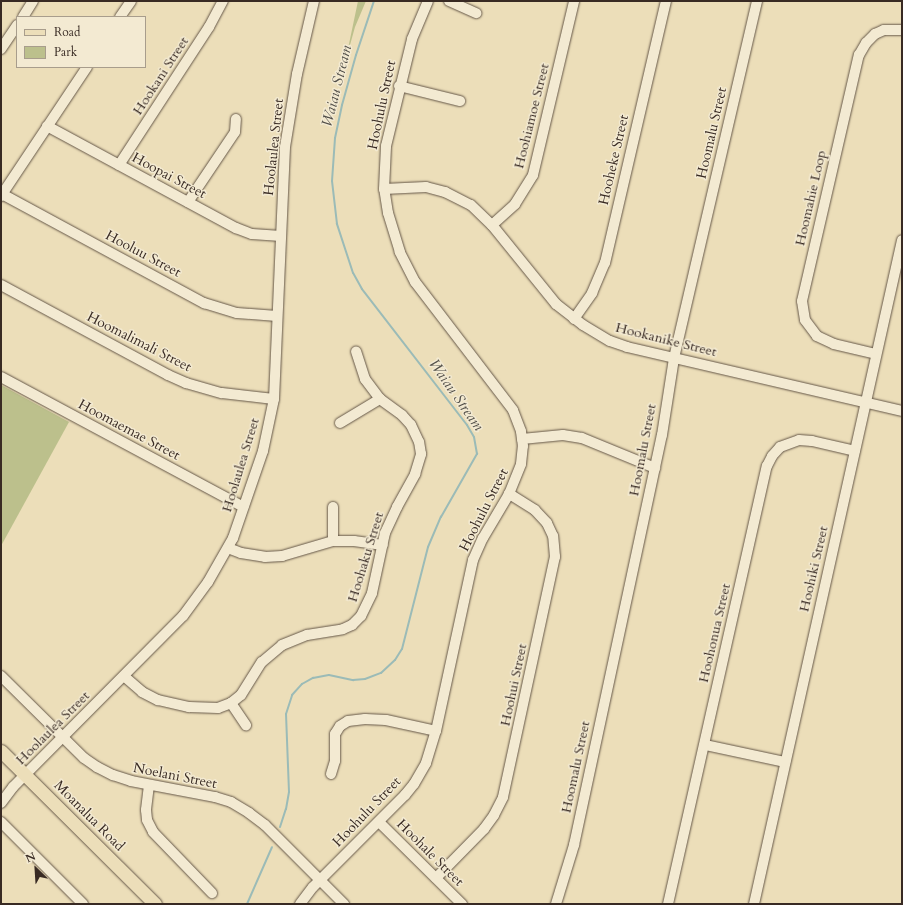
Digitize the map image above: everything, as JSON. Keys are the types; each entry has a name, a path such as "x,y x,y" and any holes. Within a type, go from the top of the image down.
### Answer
{"main road":[{"name":"Moanalua Road","path":"1,751 155,904"}],"street":[{"path":"23,16 33,1"},
{"path":"121,16 131,1"},
{"name":"Hookani Street","path":"119,165 210,27 223,1"},
{"name":"Hoolaulea Street","path":"1,803 26,775 125,677 188,610 208,582 228,548 263,451 274,399 281,236 288,124 297,74 314,1"},
{"name":"Hoohulu Street","path":"300,904 320,880 405,795 422,772 429,756 436,731 473,560 483,538 509,494 521,464 522,439 518,422 509,403 427,299 410,273 392,229 384,189 386,146 399,86 412,39 428,1"},
{"path":"449,1 476,13"},
{"name":"Hoohiamoe Street","path":"492,225 515,204 533,175 574,1"},
{"name":"Hooheke Street","path":"574,319 592,293 605,263 666,1"},
{"name":"Hoomalu Street","path":"556,904 574,845 655,468 674,358 757,1"},
{"path":"1,49 16,26"},
{"name":"Hoomahie Loop","path":"876,354 834,344 817,336 805,320 802,301 859,55 866,43 875,34 884,30 902,30"},
{"path":"2,195 86,68"},
{"path":"399,86 460,101"},
{"path":"188,202 235,132 236,119"},
{"name":"Hoopai Street","path":"47,126 244,232 281,236"},
{"name":"Hookanike Street","path":"384,189 416,186 446,192 471,205 492,225 549,297 574,319 600,337 618,344 674,358 902,411"},
{"name":"Hooluu Street","path":"2,195 204,303 237,313 278,316"},
{"name":"Hoohiki Street","path":"754,904 902,240"},
{"name":"Hoomalimali Street","path":"1,285 168,375 210,390 274,399"},
{"name":"Hoohaku Street","path":"125,677 142,692 166,703 211,709 232,703 245,690 267,657 282,646 307,635 343,629 357,621 366,609 371,597 383,545 391,520 415,474 421,454 419,442 411,425 402,415 380,399 364,376 356,351"},
{"name":"Hoomaemae Street","path":"1,377 243,507"},
{"path":"340,423 380,399"},
{"path":"522,439 563,435 582,438 655,468"},
{"name":"Hoohonua Street","path":"668,904 769,461 780,447 799,440 812,441 855,451"},
{"name":"Hoohui Street","path":"436,878 484,829 494,815 503,797 555,557 553,536 547,523 531,508 509,494"},
{"path":"333,507 333,541"},
{"path":"228,548 249,555 273,557 282,556 333,541 354,541 383,545"},
{"name":"Noelani Street","path":"1,676 84,758 97,767 121,778 149,785 206,795 231,802 257,818 344,904"},
{"path":"232,703 246,725"},
{"path":"331,774 335,761 335,734 340,726 348,721 365,719 386,720 436,731"},
{"path":"704,745 785,762"},
{"path":"149,785 146,815 153,832 212,893"},
{"path":"1,822 81,903"},
{"name":"Hoohale Street","path":"379,822 462,904"}],"green space":[{"path":"358,1 366,1 355,27 345,63"},
{"path":"1,385 69,422 1,546"}],"waterway":[{"name":"Waiau Stream","path":"280,827 286,809 289,792 286,714 292,695 302,684 313,678 329,675 353,680 365,679 381,673 395,660 402,649 428,547 441,517 477,454 474,437 467,425 362,289 353,273 337,224 332,181 335,138 342,105 356,55 374,1"},
{"name":"Waiau Stream","path":"247,904 272,847"}]}
